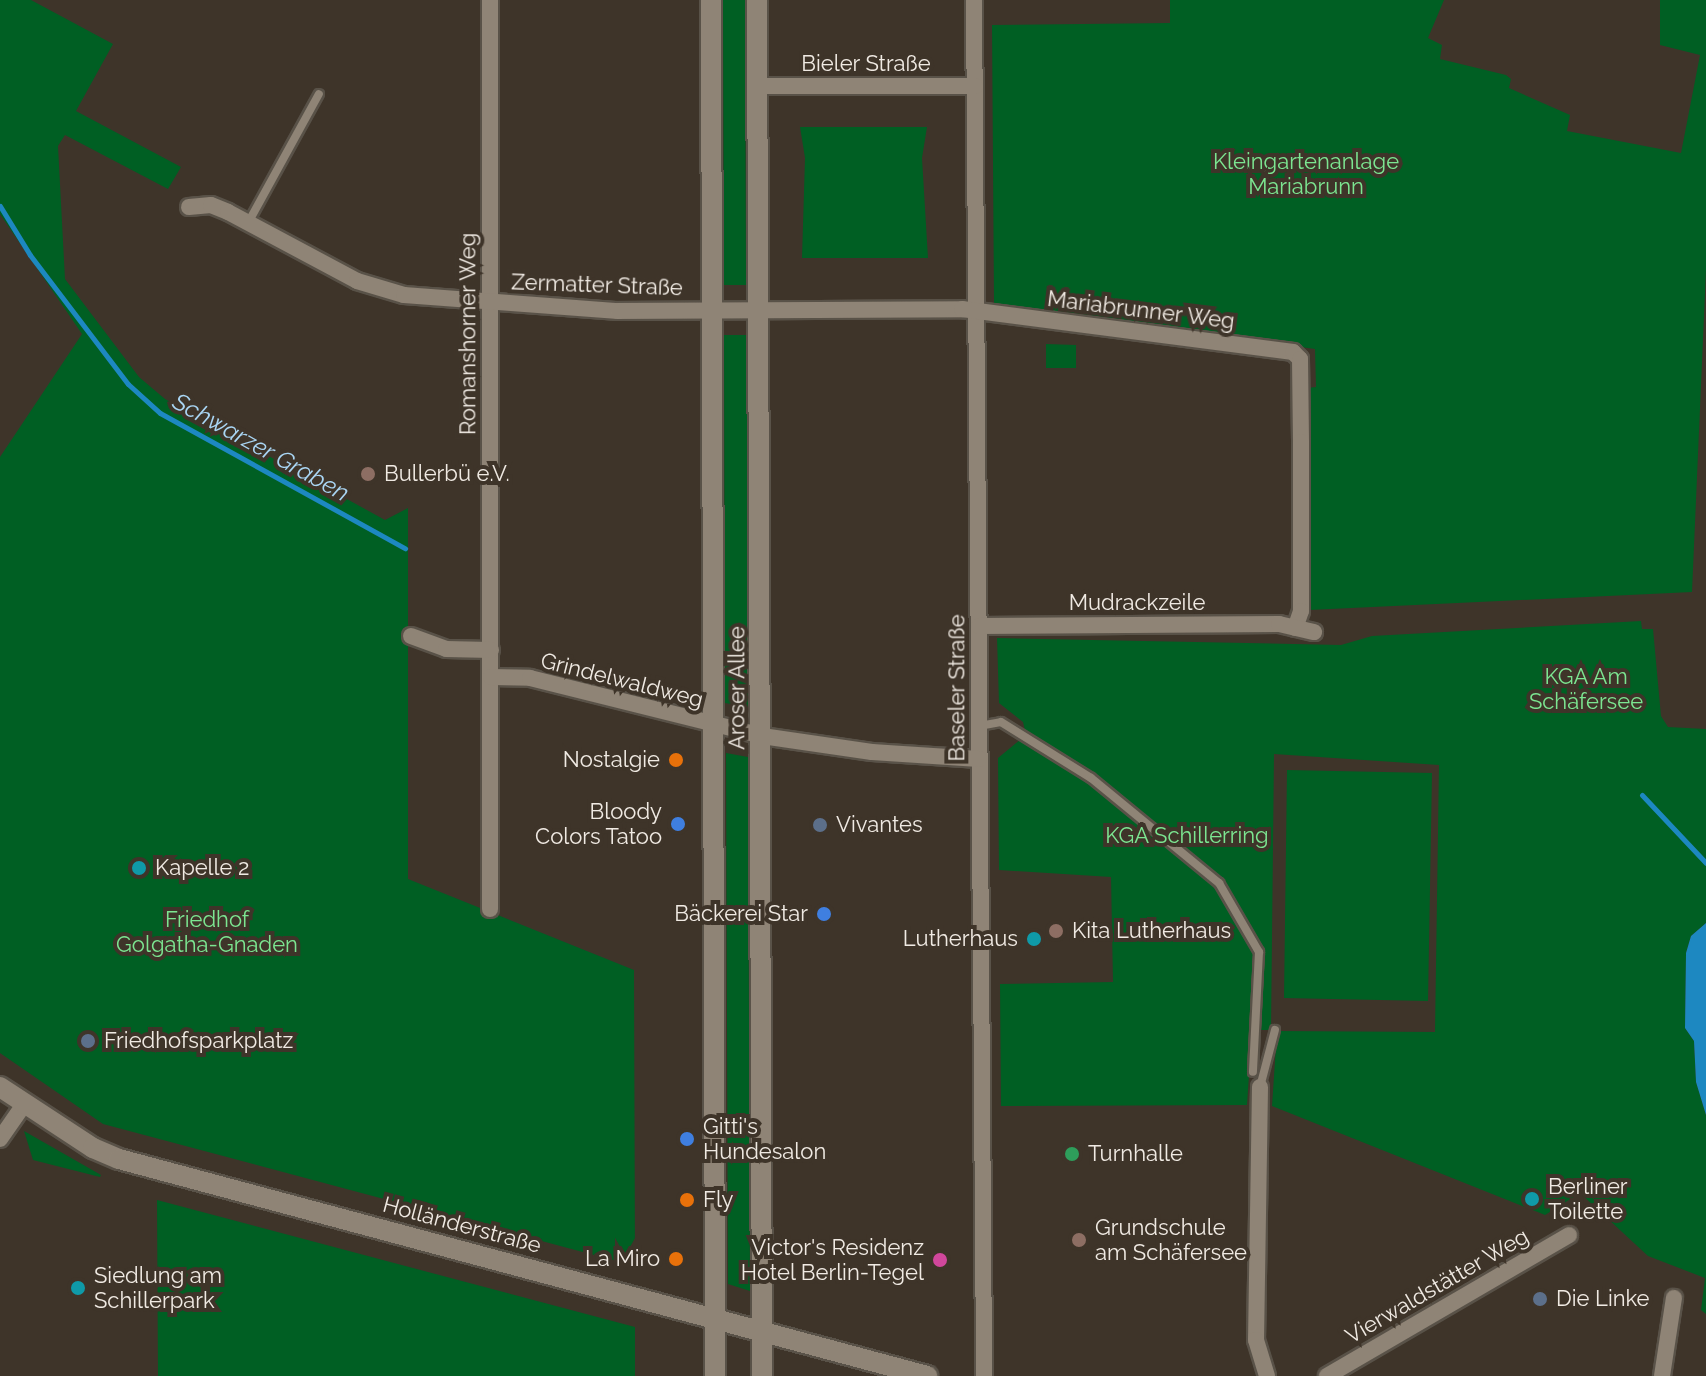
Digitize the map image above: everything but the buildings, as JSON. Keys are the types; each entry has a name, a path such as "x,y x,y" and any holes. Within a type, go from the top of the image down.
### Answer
{"main road":[{"name":"Aroser Allee","path":"711,0 715,1376"},
{"name":"Aroser Allee","path":"757,0 762,1376"},
{"name":"Holländerstraße","path":"0,1087 119,1159 927,1376"}],"street":[{"name":"Romanshorner Weg","path":"490,0 490,909"},
{"name":"Baseler Straße","path":"974,0 984,1376"},
{"name":"Bieler Straße","path":"757,86 975,86"},
{"name":"Zermatter Straße","path":"189,207 211,205 378,290 490,302 713,311 977,311"},
{"name":"Mariabrunner Weg","path":"977,311 1299,355 1301,611 1295,628"},
{"name":"Mudrackzeile","path":"979,626 1279,624 1314,632"},
{"path":"411,636 446,649 491,650"},
{"name":"Grindelwaldweg","path":"491,677 530,678 762,736 872,752 979,759"},
{"path":"1257,1079 1256,1340 1267,1376"},
{"path":"0,1139 25,1103"},
{"name":"Vierwaldstätter Weg","path":"1327,1376 1569,1235"},
{"path":"1662,1376 1674,1298"}],"lane":[{"path":"248,223 319,94"},
{"path":"979,726 1001,722 1091,778 1219,883 1259,952 1257,1079"},
{"path":"1257,1079 1275,1030"}],"green space":[{"name":"Friedhof Golgatha-Gnaden","path":"0,0 31,0 113,44 76,111 181,167 168,189 65,135 58,146 65,279 139,377 165,399 385,520 408,508 408,879 634,970 635,1266 103,1124 0,1053 0,457 82,334 0,214"},
{"path":"723,0 745,0 746,285 724,285"},
{"name":"Kleingartenanlage Mariabrunn","path":"1170,0 1444,0 1428,38 1442,45 1440,59 1506,75 1511,79 1509,88 1570,115 1567,131 1681,153 1700,55 1660,45 1660,0 1706,0 1706,270 1692,592 1309,610 1307,388 1316,387 1315,349 994,304 992,25 1170,23"},
{"path":"800,127 927,127 922,158 928,258 802,258 805,158"},
{"path":"724,335 747,335 748,707 725,703"},
{"path":"1046,344 1076,345 1076,368 1046,368"},
{"path":"1641,621 1642,629 1653,629 1661,716 1668,727 1706,729 1706,923 1691,936 1686,953 1685,1028 1694,1041 1696,1082 1706,1115 1706,1314 1701,1310 1705,1278 1648,1256 1580,1193 1545,1215 1272,1106 1277,1031 1435,1032 1439,765 1274,754 1271,1030 1252,1030 1247,1105 1001,1106 1000,984 1113,982 1111,877 999,870 998,758 1026,735 1023,722 999,703 997,638 1341,645 1372,636"},
{"path":"726,753 748,757 750,1291 728,1284"},
{"path":"1287,770 1432,773 1428,1001 1284,998"},
{"path":"24,1131 101,1175 100,1177 33,1160"},
{"path":"157,1200 635,1327 635,1376 158,1376"}],"water":[{"path":"1706,923 1706,1115 1696,1082 1694,1041 1685,1028 1686,953 1691,936"}],"waterway":[{"name":"Schwarzer Graben","path":"0,206 30,255 128,384 160,413 405,548"},
{"name":"Schwarzer Graben","path":"1642,795 1706,863"}],"place":[{"name":"Bullerbü e.V.","path":"368,474"},
{"name":"Nostalgie","path":"676,760"},
{"name":"Bloody Colors Tatoo","path":"678,824"},
{"name":"Vivantes","path":"820,825"},
{"name":"Kapelle 2","path":"139,868"},
{"name":"Bäckerei Star","path":"824,914"},
{"name":"Kita Lutherhaus","path":"1056,931"},
{"name":"Lutherhaus","path":"1034,939"},
{"name":"Friedhofsparkplatz","path":"88,1041"},
{"name":"Gitti's Hundesalon","path":"687,1139"},
{"name":"Turnhalle","path":"1072,1154"},
{"name":"Berliner Toilette","path":"1532,1199"},
{"name":"Fly","path":"687,1200"},
{"name":"Grundschule am Schäfersee","path":"1079,1240"},
{"name":"La Miro","path":"676,1259"},
{"name":"Victor's Residenz Hotel Berlin-Tegel","path":"940,1260"},
{"name":"Siedlung am Schillerpark","path":"78,1288"},
{"name":"Die Linke","path":"1540,1299"}],"park label":[{"name":"KGA Am Schäfersee","path":"1586,688"},
{"name":"KGA Schillerring","path":"1187,836"}]}
